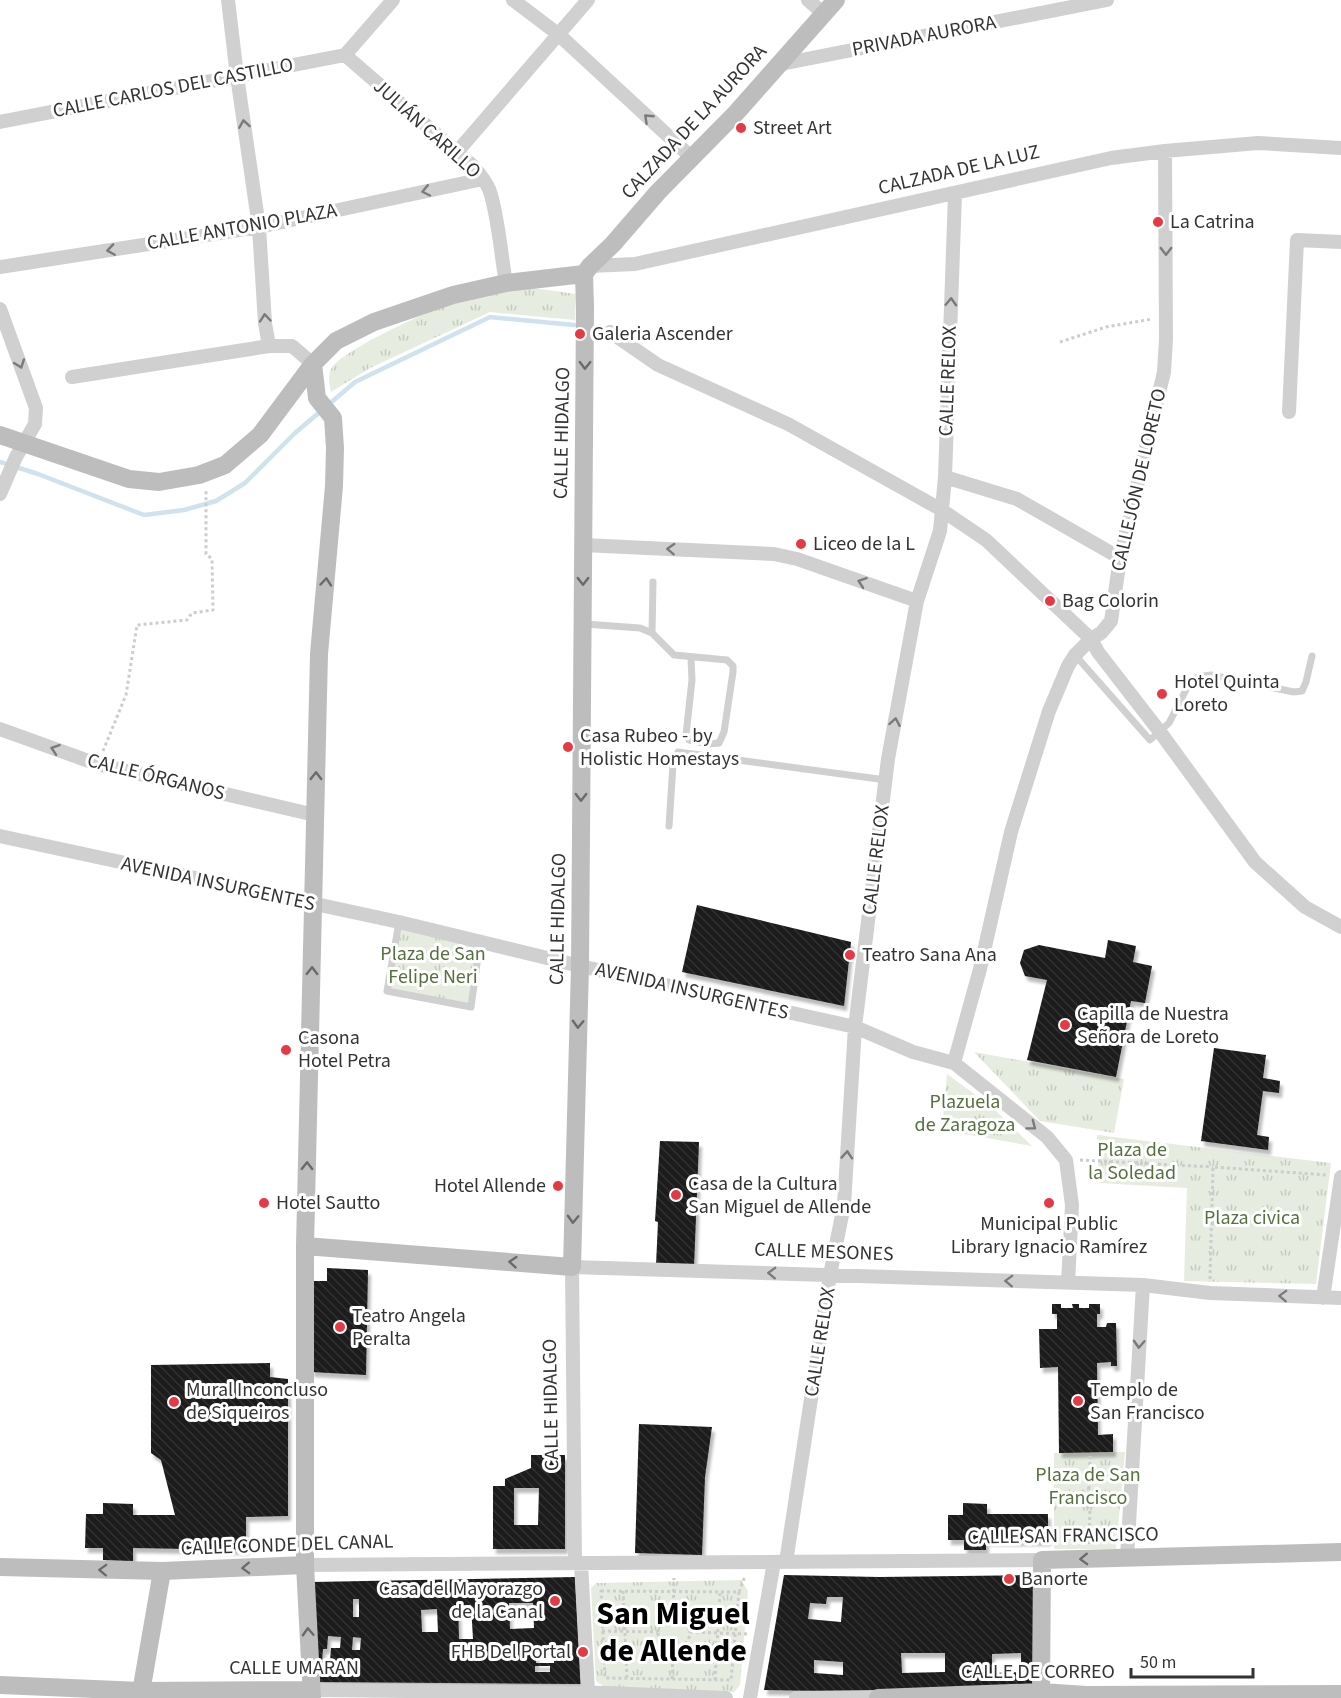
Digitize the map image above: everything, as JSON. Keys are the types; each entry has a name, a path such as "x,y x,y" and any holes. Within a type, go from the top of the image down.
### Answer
{"main road":[{"name":"CALZADA DE LA AURORA","path":"587,270 691,157 736,113 776,65 836,0"},
{"name":"CALZADA DE LA LUZ","path":"0,435 20,450 129,479 159,482 199,475 225,465 260,435 313,364 336,341 374,322 453,295 506,283 587,270"},
{"name":"CALLE HIDALGO","path":"572,1267 580,966 587,270"},
{"path":"312,1694 305,1565 305,1246 319,654 334,486 335,448 333,418 317,398 313,364"},
{"name":"CALLE MESONES","path":"305,1246 572,1267"},
{"name":"CALLE SAN FRANCISCO","path":"1042,1560 1341,1552"},
{"path":"1041,1692 1042,1560"},
{"name":"CALLE CONDE DEL CANAL","path":"0,1567 162,1571 305,1565"},
{"path":"141,1695 162,1571"},
{"name":"CALLE UMARAN","path":"0,1685 141,1695 312,1694"},
{"name":"CALLE DE CORREO","path":"878,1697 1041,1692 1086,1697 1341,1694"}],"street":[{"path":"228,0 259,227 265,323 269,346"},
{"path":"345,55 393,0"},
{"path":"513,0 558,34 691,157"},
{"path":"457,152 588,0"},
{"path":"808,0 824,14"},
{"name":"PRIVADA AURORA","path":"776,65 1107,0"},
{"name":"CALLE CARLOS DEL CASTILLO","path":"0,122 345,55"},
{"name":"JULIÁN CARILLO","path":"345,55 473,166 483,179 493,207 506,283"},
{"name":"CALZADA DE LA LUZ","path":"587,270 634,264 1111,158 1258,143 1341,148"},
{"name":"CALLEJÓN DE LORETO","path":"954,1063 980,969 1011,832 1049,711 1075,654 1101,633 1111,621 1120,558 1164,372 1165,151"},
{"name":"CALLE ANTONIO PLAZA","path":"0,267 259,227 483,179"},
{"name":"CALLE RELOX","path":"750,1698 780,1562 844,1205 855,1027 886,780 917,601 939,531 943,510 955,194"},
{"path":"1289,412 1297,240 1341,242"},
{"path":"0,309 36,408 35,424 2,488"},
{"path":"610,332 658,365 788,424 943,510 986,540 1091,639 1098,652 1160,732 1254,862 1305,907 1341,927"},
{"path":"72,377 269,346 292,346 313,364"},
{"path":"945,477 1017,499 1120,558"},
{"path":"583,545 774,555 797,559 917,601"},
{"name":"CALLE ÓRGANOS","path":"0,729 97,764 315,815"},
{"name":"AVENIDA INSURGENTES","path":"0,836 399,922 580,966 855,1027 913,1052 954,1063 1047,1137 1066,1160"},
{"path":"1066,1160 1072,1204 1068,1282"},
{"path":"1323,1298 1335,1176"},
{"name":"CALLE MESONES","path":"572,1267 1143,1285 1210,1293 1341,1298"},
{"name":"CALLE HIDALGO","path":"572,1267 578,1563 588,1693"},
{"path":"1127,1558 1143,1285"},
{"name":"CALLE SAN FRANCISCO","path":"578,1563 1042,1560"},
{"name":"CALLE CONDE DEL CANAL","path":"305,1565 578,1563"},
{"name":"CALLE UMARAN","path":"312,1694 588,1693 607,1696 726,1698"},
{"path":"796,1698 878,1697"}],"lane":[{"path":"652,633 653,582"},
{"path":"582,624 640,628 652,633 675,655 727,660 733,666 724,732 719,742 708,744 689,740 686,735 692,680 691,658"},
{"path":"1075,654 1150,740 1169,723 1190,682 1198,677 1211,675 1294,692 1302,690 1312,656"},
{"path":"669,826 673,764 678,752 886,780"},
{"path":"399,922 387,991 471,1007 480,942"}],"path":[{"path":"1060,342 1106,327 1166,317"},
{"path":"97,764 126,695 137,626 187,620 192,613 213,610 212,559 206,554 206,493"},
{"path":"1066,1160 1335,1176"},
{"path":"1210,1293 1213,1167"},
{"path":"1089,1489 1090,1456"},
{"path":"1080,1497 1084,1491 1089,1489 1096,1492 1097,1502 1090,1507"},
{"path":"1056,1498 1080,1497"},
{"path":"1080,1497 1084,1505 1090,1507"},
{"path":"1098,1497 1130,1497"},
{"path":"1089,1559 1090,1507"},
{"path":"601,1591 623,1591 739,1592 731,1680 605,1678 601,1591"},
{"path":"623,1591 627,1678"},
{"path":"673,1616 674,1592"},
{"path":"715,1680 720,1592"},
{"path":"673,1616 684,1620 690,1632 682,1645 673,1648 661,1641 658,1632 661,1622 673,1616"},
{"path":"603,1631 658,1632"},
{"path":"690,1632 735,1633"},
{"path":"672,1696 673,1648"}],"green space":[{"path":"533,288 576,294 575,320 490,312 370,368 331,392 329,375 333,366 377,337 460,300 473,296"},
{"name":"Plaza de San Felipe Neri","path":"399,922 480,942 471,1007 387,991"},
{"path":"974,1052 1124,1079 1114,1133 1040,1121"},
{"name":"Plazuela de Zaragoza","path":"947,1074 992,1107 1032,1146 942,1130"},
{"name":"Plaza civica","path":"1097,1135 1331,1163 1316,1284 1184,1281 1187,1188 1099,1183"},
{"name":"Plaza de San Francisco","path":"1125,1452 1116,1549 1054,1549 1054,1453"},
{"path":"741,1580 748,1591 740,1685 734,1692 606,1688 596,1681 591,1588 596,1583"}],"building":[{"path":"697,905 851,942 844,1006 682,972"},
{"path":"1108,940 1136,946 1133,962 1152,966 1145,1003 1131,1001 1116,1077 1027,1060 1047,980 1025,976 1020,963 1024,950 1039,945 1105,958"},
{"path":"1214,1048 1266,1055 1263,1078 1280,1081 1279,1093 1263,1091 1257,1135 1269,1137 1268,1150 1201,1141"},
{"name":"Casa de la Cultura San Miguel de Allende","path":"660,1141 699,1142 694,1267 656,1265 658,1222 655,1221"},
{"name":"Teatro Angela Peralta","path":"327,1268 368,1270 366,1375 311,1372 314,1281 327,1281"},
{"name":"Templo de San Francisco","path":"1052,1304 1061,1304 1061,1308 1073,1308 1072,1304 1079,1304 1079,1308 1089,1308 1089,1304 1100,1304 1097,1327 1106,1327 1107,1323 1116,1323 1117,1366 1111,1366 1111,1362 1097,1363 1098,1435 1113,1434 1113,1452 1059,1453 1058,1367 1040,1368 1039,1329 1057,1329 1057,1314 1052,1314"},
{"path":"270,1363 270,1377 288,1379 288,1516 246,1517 246,1550 133,1548 133,1561 103,1560 103,1548 85,1548 86,1514 103,1514 103,1503 133,1504 133,1515 175,1515 161,1460 151,1453 151,1365"},
{"path":"639,1424 712,1427 705,1477 702,1555 635,1553"},
{"path":"531,1455 565,1455 565,1549 493,1549 493,1486 505,1486 505,1479 531,1468","holes":["514,1488 539,1488 538,1525 514,1525"]},
{"path":"963,1503 987,1504 987,1514 1048,1514 1048,1541 986,1541 986,1550 964,1550 964,1540 948,1540 948,1515 963,1515"},
{"path":"784,1575 879,1577 1035,1575 1036,1688 874,1692 764,1690","holes":["827,1597 843,1597 841,1622 808,1619 810,1603 826,1604","901,1653 945,1653 945,1672 902,1673","1021,1653 1021,1672 992,1673 992,1654","814,1660 843,1662 843,1675 814,1673"]},
{"path":"575,1577 581,1684 316,1682 312,1582","holes":["353,1599 359,1599 359,1617 353,1617","509,1603 533,1603 534,1628 510,1629","458,1605 471,1605 473,1639 459,1639","437,1609 438,1632 422,1632 421,1610","328,1636 341,1637 340,1648 331,1648 330,1661 322,1661 323,1649 327,1649","353,1637 361,1638 360,1650 352,1650","536,1651 554,1651 554,1663 536,1663","341,1663 351,1663 351,1674 340,1675","535,1666 550,1666 550,1672 535,1672"]}],"waterway":[{"path":"328,405 355,382 490,317 574,325"},
{"path":"0,462 38,474 144,515 184,510 216,501 245,483 295,433 321,411"}],"place":[{"name":"Street Art","path":"741,128"},
{"name":"La Catrina","path":"1158,222"},
{"name":"Galeria Ascender","path":"580,334"},
{"name":"Liceo de la L","path":"801,544"},
{"name":"Bag Colorin","path":"1050,601"},
{"name":"Hotel Quinta Loreto","path":"1162,694"},
{"name":"Casa Rubeo - by Holistic Homestays","path":"568,747"},
{"name":"Teatro Sana Ana","path":"850,955"},
{"name":"Capilla de Nuestra Señora de Loreto","path":"1065,1025"},
{"name":"Casona Hotel Petra","path":"286,1050"},
{"name":"Hotel Allende","path":"558,1186"},
{"name":"Casa de la Cultura San Miguel de Allende","path":"676,1195"},
{"name":"Hotel Sautto","path":"264,1203"},
{"name":"Municipal Public Library Ignacio Ramírez","path":"1049,1203"},
{"name":"Teatro Angela Peralta","path":"340,1327"},
{"name":"Templo de San Francisco","path":"1078,1401"},
{"name":"Mural Inconcluso de Siqueiros","path":"174,1402"},
{"name":"Banorte","path":"1009,1579"},
{"name":"Casa del Mayorazgo de la Canal","path":"555,1601"},
{"name":"FHB Del Portal","path":"583,1652"}],"district":[{"name":"San Miguel de Allende","path":"673,1632"}],"park label":[{"name":"Plaza de la Soledad","path":"1132,1162"}]}
